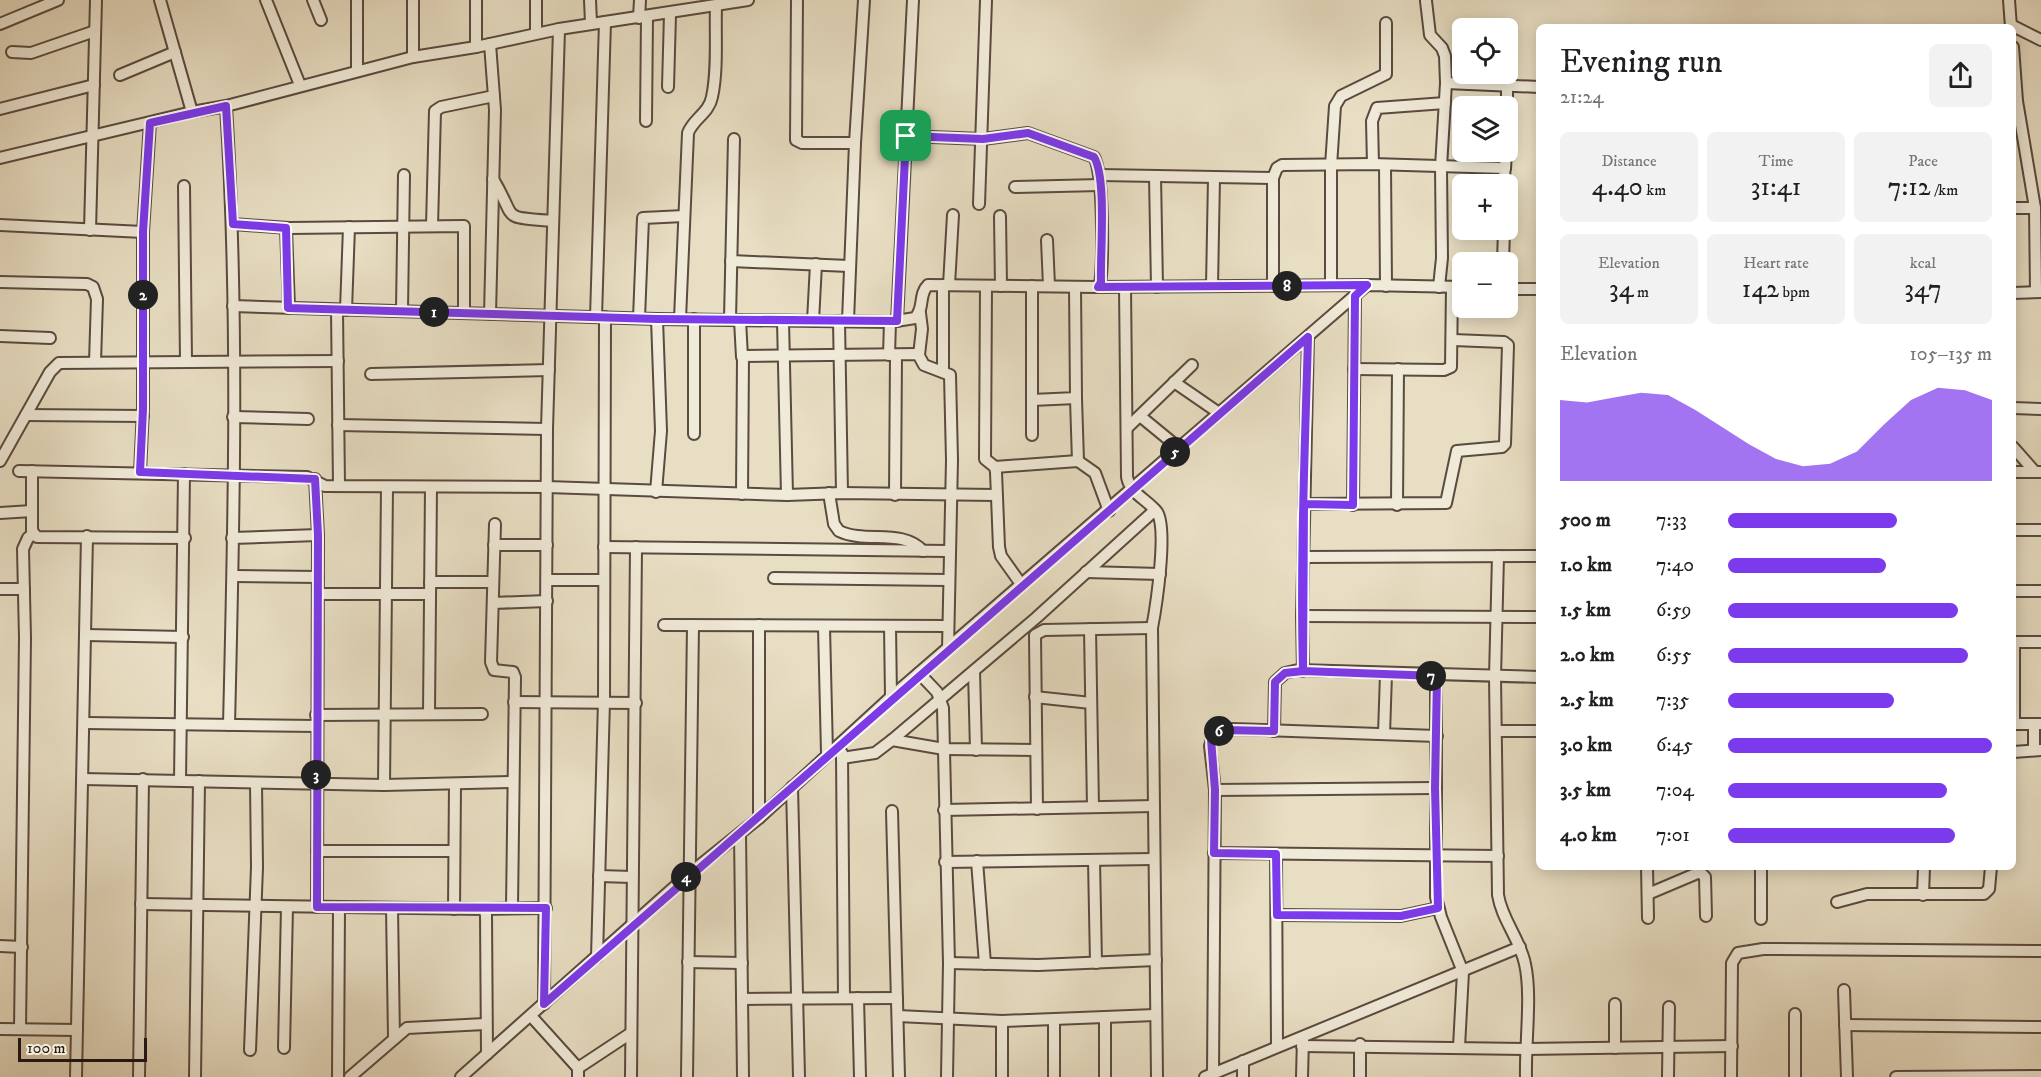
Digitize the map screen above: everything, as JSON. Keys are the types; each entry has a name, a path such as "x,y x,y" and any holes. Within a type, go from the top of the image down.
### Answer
{"street":[{"path":"0,24 42,3 58,0"},
{"path":"90,230 96,0"},
{"path":"160,0 192,112"},
{"path":"266,0 300,85"},
{"path":"313,0 321,20"},
{"path":"357,0 357,70"},
{"path":"413,0 413,57"},
{"path":"476,0 476,47"},
{"path":"536,0 536,33"},
{"path":"590,0 591,24"},
{"path":"640,0 643,18 646,121"},
{"path":"0,158 226,106 413,57 476,47 559,29 670,14 698,4 716,6 748,0"},
{"path":"796,0 796,140 801,143 855,143"},
{"path":"842,492 841,355 849,266 864,0"},
{"path":"896,495 893,322 913,0"},
{"path":"980,204 986,0"},
{"path":"2009,0 2011,24"},
{"path":"1426,2 1430,35 1442,48 1445,56 1442,258 1439,287"},
{"path":"680,319 688,133 692,124 704,113 712,98 716,6"},
{"path":"668,87 670,14"},
{"path":"597,957 604,701 600,317 605,22"},
{"path":"1331,285 1331,166 1337,99 1386,74 1386,23"},
{"path":"2016,28 2041,40"},
{"path":"544,1004 548,602 547,429 559,29"},
{"path":"12,52 31,53 95,31"},
{"path":"490,44 494,96 490,314"},
{"path":"120,75 175,52"},
{"path":"1446,83 1536,87"},
{"path":"0,109 94,85"},
{"path":"1507,85 1507,96"},
{"path":"2016,87 2035,208 2038,292 2016,293"},
{"path":"432,225 435,111 441,106 494,96"},
{"path":"1373,164 1372,121 1377,108 1445,103"},
{"path":"226,106 233,224 233,576 229,725"},
{"path":"140,472 143,416 143,232 150,123"},
{"path":"906,136 983,139 1028,133 1094,157 1099,166 1100,180 1101,282 1098,287"},
{"path":"734,139 731,261 735,319 742,357 742,494"},
{"path":"1505,162 1505,174"},
{"path":"1273,286 1273,178 1277,168 1282,165 1373,164 1505,169"},
{"path":"1385,165 1386,286"},
{"path":"402,310 404,175"},
{"path":"1015,187 1155,176 1273,178"},
{"path":"1155,176 1157,287"},
{"path":"493,178 510,215 518,219 553,221"},
{"path":"1212,286 1214,178"},
{"path":"184,186 186,361"},
{"path":"2016,208 2035,208"},
{"path":"943,371 946,285 953,215"},
{"path":"639,318 643,218 684,216"},
{"path":"1000,216 1001,286"},
{"path":"233,224 286,228 460,225 465,228 464,313"},
{"path":"0,225 143,232"},
{"path":"339,486 338,361 349,227"},
{"path":"286,228 288,308"},
{"path":"1047,240 1049,286"},
{"path":"731,261 849,266"},
{"path":"813,321 816,264"},
{"path":"0,282 87,284 93,287 97,299 95,362"},
{"path":"948,649 952,378 943,371 924,366 919,355 922,329 920,313 924,289 928,285 1452,287"},
{"path":"462,1076 689,874 759,818 827,753 891,697 1109,511 1367,285"},
{"path":"986,286 985,459 995,466 1077,461 1095,473 1109,511"},
{"path":"1032,286 1032,435"},
{"path":"1075,287 1077,461"},
{"path":"1125,287 1127,477 1132,489 1155,510 1160,519 1160,574 1152,628 1157,1077"},
{"path":"1518,289 1536,289"},
{"path":"1353,505 1355,296"},
{"path":"233,306 783,321 893,322 912,320 920,313"},
{"path":"1353,369 1449,369 1452,363 1455,318"},
{"path":"656,492 661,431 657,319"},
{"path":"694,319 694,434"},
{"path":"783,321 787,495"},
{"path":"0,336 50,338"},
{"path":"1303,671 1302,616 1308,337"},
{"path":"1304,504 1446,503 1457,451 1461,448 1502,447 1505,444 1508,345 1504,342 1453,340"},
{"path":"742,357 919,355"},
{"path":"2,455 55,366 64,363 338,361"},
{"path":"1127,428 1192,365"},
{"path":"1397,505 1398,369"},
{"path":"371,374 549,370"},
{"path":"1174,382 1219,414"},
{"path":"1032,400 1076,399"},
{"path":"2016,408 2041,409"},
{"path":"26,416 143,416"},
{"path":"1140,416 1179,448"},
{"path":"233,417 308,419"},
{"path":"338,425 547,429"},
{"path":"2016,450 2038,472"},
{"path":"995,466 999,547 1002,556 1021,584"},
{"path":"19,471 140,472 315,479 321,485 339,486 547,487 787,495 842,492 896,495 995,495"},
{"path":"32,471 33,534"},
{"path":"2016,472 2038,472"},
{"path":"180,780 185,538 184,474"},
{"path":"315,479 318,535 317,907"},
{"path":"384,784 387,487"},
{"path":"429,713 431,487"},
{"path":"829,493 834,524 839,531 860,538 905,539 912,541 923,551"},
{"path":"842,758 875,753 892,740 941,700 1155,510"},
{"path":"0,513 32,511"},
{"path":"495,524 492,667 495,670 515,674 512,907"},
{"path":"2016,530 2041,530"},
{"path":"33,534 40,538 185,538"},
{"path":"20,1029 23,549 28,538 33,534"},
{"path":"232,538 318,535"},
{"path":"76,1077 87,537"},
{"path":"494,544 547,545"},
{"path":"603,547 948,551"},
{"path":"631,1077 636,547"},
{"path":"1498,556 1495,677 1500,905 1520,947 1527,977 1526,1077"},
{"path":"1304,557 1536,556"},
{"path":"1086,572 1160,574"},
{"path":"233,576 318,577"},
{"path":"774,578 948,580"},
{"path":"548,580 604,580"},
{"path":"430,582 493,582"},
{"path":"0,589 24,589"},
{"path":"2016,591 2041,591"},
{"path":"318,594 430,594"},
{"path":"493,603 548,602"},
{"path":"1302,616 1536,617"},
{"path":"664,625 948,626"},
{"path":"687,1077 693,625"},
{"path":"759,625 759,818"},
{"path":"890,626 891,697"},
{"path":"824,627 827,753"},
{"path":"1037,808 1035,635 1044,630 1152,628"},
{"path":"1090,629 1093,807"},
{"path":"86,635 183,637"},
{"path":"2016,642 2041,642"},
{"path":"974,671 976,750"},
{"path":"1274,731 1275,682 1285,673 1303,671 1536,677"},
{"path":"919,673 941,700 949,963 947,1077"},
{"path":"1384,734 1386,674"},
{"path":"1437,676 1435,853 1438,908 1463,972 1459,1047"},
{"path":"1035,697 1091,703"},
{"path":"514,702 636,703"},
{"path":"85,723 229,725 385,713 482,714"},
{"path":"2016,724 2037,724 2038,750 2016,752"},
{"path":"1437,736 1232,729 1214,733 1210,746 1215,790 1209,1075 1277,1046 1302,1042 1526,1048 1732,1046"},
{"path":"1496,731 1536,730"},
{"path":"842,740 844,998"},
{"path":"892,740 944,749 1035,750"},
{"path":"83,779 384,784 513,782"},
{"path":"139,1077 143,779"},
{"path":"195,1077 199,780"},
{"path":"250,1050 257,867 256,783"},
{"path":"454,909 455,784"},
{"path":"792,787 799,1077"},
{"path":"1215,790 1435,788"},
{"path":"944,810 1154,806"},
{"path":"892,811 899,1077"},
{"path":"740,834 743,1077"},
{"path":"317,852 454,851"},
{"path":"1214,853 1435,853 1498,856"},
{"path":"1276,854 1277,1046"},
{"path":"945,862 1153,859"},
{"path":"1094,860 1096,963"},
{"path":"977,861 985,964"},
{"path":"1647,870 1648,918"},
{"path":"1761,870 1761,919"},
{"path":"1923,895 1924,870"},
{"path":"1837,902 1867,894 1984,894 1989,889 1991,870"},
{"path":"1648,894 1700,872 1705,877 1706,916"},
{"path":"599,876 632,877"},
{"path":"141,904 454,909 546,908"},
{"path":"284,1048 286,907"},
{"path":"338,1077 339,907"},
{"path":"392,908 394,1038"},
{"path":"1277,915 1401,916 1438,908"},
{"path":"484,909 486,915 487,1054"},
{"path":"0,946 22,947"},
{"path":"1302,1042 1520,947"},
{"path":"1731,1077 1732,963 1738,952 1763,949 2041,951"},
{"path":"949,963 1096,963 1156,960"},
{"path":"688,962 742,963"},
{"path":"1844,990 1847,1077"},
{"path":"858,998 860,1077"},
{"path":"742,999 897,998"},
{"path":"1615,1004 1615,1048"},
{"path":"1668,1077 1670,1007"},
{"path":"1795,1014 1795,1077"},
{"path":"898,1016 1002,1021 1155,1015"},
{"path":"531,1016 578,1072 631,1033"},
{"path":"1105,1018 1105,1077"},
{"path":"1054,1020 1054,1077"},
{"path":"1002,1021 1002,1077"},
{"path":"350,1077 401,1031 416,1025 485,1024"},
{"path":"1845,1025 2041,1027"},
{"path":"0,1029 76,1030"},
{"path":"1302,1042 1302,1077"},
{"path":"1360,1044 1360,1077"},
{"path":"1243,1061 1243,1077"},
{"path":"1896,1077 2041,1076"}],"route":[{"path":"906,136 897,321 657,319 288,308 286,228 233,224 226,106 150,123 143,232 143,409 140,472 312,477 315,479 318,535 317,907 546,908 544,1004 689,874 759,818 827,753 891,697 1308,337 1304,504 1304,557 1302,616 1303,671 1285,673 1275,682 1274,731 1222,730 1214,733 1211,739 1215,790 1214,853 1276,854 1277,915 1386,917 1438,908 1435,788 1437,676 1303,671 1302,616 1304,504 1353,505 1355,296 1367,285 1098,287 1101,282 1100,185 1099,166 1094,157 1028,133 983,139 906,136"}]}
